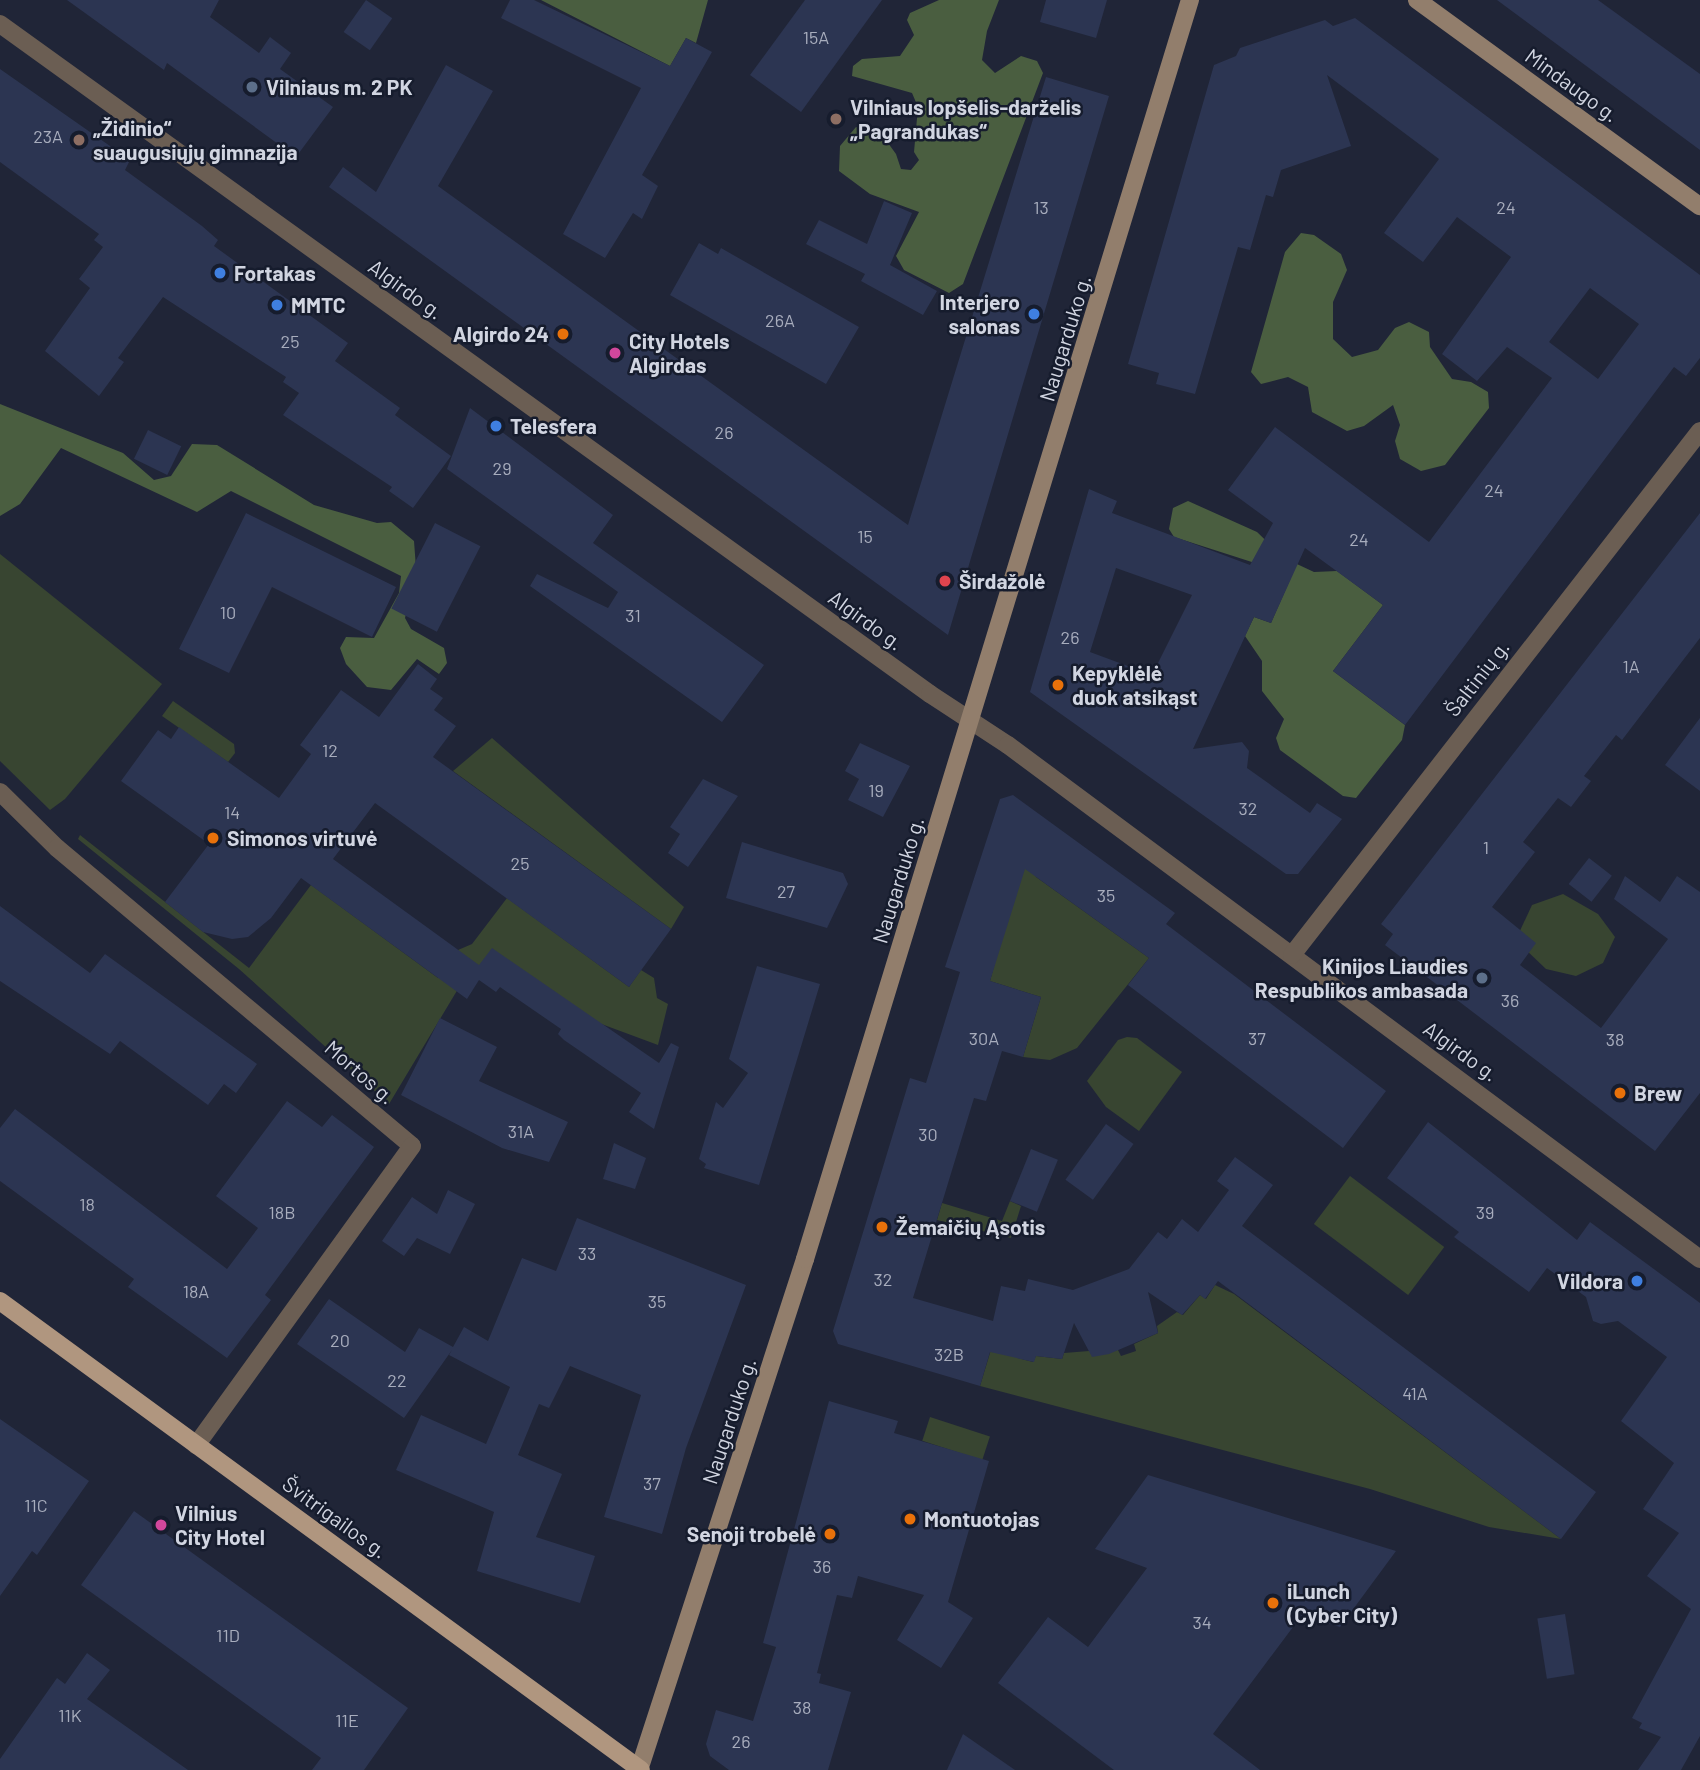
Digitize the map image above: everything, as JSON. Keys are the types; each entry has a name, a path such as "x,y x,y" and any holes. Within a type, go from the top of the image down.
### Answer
{"main road":[{"name":"Naugarduko g.","path":"640,1769 805,1259 1190,0"},
{"name":"Mindaugo g.","path":"1417,0 1700,206"},
{"name":"Švitrigailos g.","path":"0,1301 640,1769"}],"street":[{"name":"Algirdo g.","path":"0,24 970,720 1292,955 1700,1259"},
{"name":"Šaltinių g.","path":"1292,955 1700,431"},
{"name":"Mortos g.","path":"0,792 57,848 412,1146 196,1445"}],"green space":[{"path":"541,0 708,0 696,43 686,38 670,66"},
{"path":"939,0 999,0 987,31 982,60 995,73 1021,56 1037,61 1043,73 963,284 949,293 904,270 896,256 919,212 870,194 839,171 840,146 856,127 880,132 896,154 901,169 911,170 919,160 914,152 918,107 912,93 852,76 853,66 862,59 900,56 914,35 907,20 910,13"},
{"path":"1301,233 1314,235 1341,254 1347,270 1333,302 1333,339 1352,357 1378,350 1395,328 1409,322 1429,332 1430,347 1452,379 1471,382 1488,392 1489,408 1445,465 1421,471 1400,459 1395,441 1400,425 1393,405 1364,426 1347,431 1312,412 1308,387 1288,377 1261,384 1251,372 1285,252"},
{"path":"0,404 123,453 154,480 171,476 192,444 217,445 314,505 377,523 391,522 414,541 416,568 405,618 411,629 444,648 447,663 439,674 417,659 391,690 367,687 346,664 340,648 346,637 374,638 399,593 401,576 231,491 197,512 61,448 20,504 0,516"},
{"path":"1188,501 1257,532 1284,558 1314,572 1337,571 1383,605 1333,671 1405,725 1402,740 1356,798 1343,796 1280,750 1276,738 1284,719 1262,691 1262,661 1245,636 1254,617 1271,623 1292,575 1174,537 1169,529 1173,508"},
{"path":"0,554 162,684 65,799 50,810 0,761"},
{"path":"173,701 234,744 235,753 228,762 162,716"},
{"path":"492,738 684,907 671,929 453,771"},
{"path":"80,835 249,968 311,885 438,978 458,950 472,944 507,898 629,987 641,970 654,978 657,998 668,1004 658,1045 472,976 458,989 389,1104 239,969 78,839"},
{"path":"1025,852 1036,877 1149,958 1077,1048 1050,1060 1023,1057 1041,997 990,981"},
{"path":"1563,894 1598,914 1615,937 1603,963 1576,976 1546,969 1524,948 1518,935 1532,905"},
{"path":"1137,1038 1182,1072 1139,1131 1106,1107 1087,1081 1118,1040"},
{"path":"1350,1176 1444,1247 1408,1295 1314,1224"},
{"path":"1010,1201 1021,1206 1011,1238 937,1220 942,1203 1002,1221"},
{"path":"1215,1285 1234,1294 1561,1539 1489,1527 1370,1489 980,1386 993,1343 1019,1351 1018,1358 1033,1362 1036,1356 1062,1359 1064,1353 1089,1351 1118,1350 1121,1356 1136,1351 1134,1344 1158,1333 1157,1326 1177,1312 1183,1315 1200,1295 1206,1299"},
{"path":"930,1417 990,1436 982,1460 922,1441"}],"building":[{"name":"Vilniaus m. 2 PK","path":"67,0 219,0 210,17 259,53 270,37 291,53 280,69 333,107 296,157 167,63 164,70"},
{"path":"366,0 392,18 370,50 344,32"},
{"path":"510,0 534,0 670,66 686,38 712,52 642,175 658,186 642,219 633,213 605,258 563,234 641,88 501,18"},
{"path":"805,0 882,0 801,112 750,75"},
{"path":"1046,0 1107,0 1096,38 1040,22"},
{"path":"1497,0 1598,0 1700,74 1700,150"},
{"path":"1355,18 1700,275 1700,358 1686,376 1674,367 1405,725 1333,671 1383,605 1305,548 1271,623 1254,617 1193,749 1242,742 1249,751 1247,768 1310,813 1317,803 1342,819 1298,874 1286,874 1030,692 1089,489 1117,501 1112,513 1250,565 1273,523 1228,490 1275,427 1429,542 1552,378 1507,347 1477,381 1442,354 1511,257 1457,217 1423,262 1384,233 1439,159 1327,75 1351,146 1281,170 1273,197 1266,195 1250,250 1238,247 1195,394 1156,384 1159,373 1128,364 1214,65 1236,56 1240,48 1325,20 1333,26","holes":["1590,288 1639,324 1598,379 1549,342","1116,568 1192,595 1152,675 1090,652"]},
{"path":"446,65 493,91 438,186 908,525 1046,77 1109,96 948,635 329,187 343,167 376,192"},
{"path":"0,69 130,160 125,170 202,226 218,240 214,246 348,343 335,361 400,408 395,415 451,456 413,508 389,491 392,487 283,415 299,393 283,382 286,377 163,297 118,358 124,362 99,396 45,351 90,288 79,279 103,247 94,240 99,234 0,162"},
{"path":"884,201 912,213 890,265 937,291 923,315 861,281 865,274 806,244 819,220 867,244"},
{"path":"699,243 718,254 721,248 859,327 826,384 670,295"},
{"path":"470,408 613,515 593,543 764,665 722,722 530,586 537,574 608,608 618,592 447,469"},
{"path":"148,430 181,446 167,475 134,459"},
{"path":"246,513 396,587 372,637 272,587 229,673 179,649"},
{"path":"1700,513 1700,638 1622,740 1616,735 1584,776 1591,781 1571,807 1558,798 1523,842 1535,852 1492,907 1536,943 1520,965 1601,1028 1668,939 1614,899 1625,876 1660,902 1677,876 1700,892 1700,1093 1655,1151 1385,945 1393,934 1381,924"},
{"path":"435,523 480,546 437,632 391,609"},
{"path":"418,664 437,679 430,689 443,698 434,710 456,726 433,757 671,929 629,987 375,803 333,859 479,965 492,948 659,1063 671,1043 679,1047 654,1129 629,1112 641,1093 564,1040 558,1034 561,1029 500,987 496,992 479,980 467,999 301,878 271,918 248,937 232,939 203,932 165,902 209,844 121,781 158,730 171,739 179,727 279,798 311,754 300,745 341,690 379,717"},
{"path":"1700,718 1700,791 1665,765"},
{"path":"860,743 910,766 883,817 848,800 859,779 845,771"},
{"path":"703,779 738,796 688,867 668,853 680,834 670,827"},
{"path":"1013,795 1175,913 1166,924 1386,1091 1343,1148 1128,985 1149,958 1025,869 990,981 1041,997 1023,1057 1002,1051 986,1101 974,1098 913,1298 993,1321 1001,1286 1025,1291 1028,1279 1073,1290 1129,1269 1158,1232 1167,1239 1182,1219 1198,1232 1229,1190 1217,1181 1235,1157 1273,1185 1242,1226 1596,1492 1561,1539 1218,1281 1205,1299 1200,1295 1182,1315 1148,1292 1158,1333 1109,1354 1092,1357 1074,1323 1062,1359 1036,1356 1034,1362 990,1352 980,1386 838,1344 833,1331 910,1078 926,1083 960,972 945,967 1000,799"},
{"path":"742,842 843,873 848,884 827,928 726,898"},
{"path":"1589,858 1612,876 1592,902 1569,884"},
{"path":"0,906 90,973 105,954 257,1064 236,1093 224,1084 208,1105 120,1041 110,1054 0,981"},
{"path":"757,966 820,984 759,1185 704,1168 706,1164 699,1159 716,1102 723,1108 748,1073 729,1059"},
{"path":"440,1018 497,1047 479,1081 568,1122 549,1162 502,1148 401,1095"},
{"path":"287,1101 322,1127 332,1115 374,1147 265,1295 271,1300 227,1358 128,1287 134,1279 0,1181 0,1128 15,1109 227,1269 258,1228 216,1196"},
{"path":"1428,1122 1577,1240 1590,1222 1700,1303 1700,1736 1681,1770 1638,1770 1661,1737 1639,1728 1642,1723 1632,1718 1691,1609 1647,1576 1679,1533 1643,1509 1674,1463 1621,1421 1667,1357 1618,1321 1601,1324 1593,1321 1586,1297 1547,1268 1529,1292 1454,1237 1459,1232 1387,1178"},
{"path":"1106,1124 1134,1144 1093,1200 1065,1180"},
{"path":"614,1143 646,1158 635,1189 603,1179"},
{"path":"1031,1149 1058,1160 1037,1212 1010,1201"},
{"path":"448,1190 475,1204 450,1254 417,1238 404,1256 382,1241 412,1197 437,1214"},
{"path":"577,1218 746,1285 686,1448 662,1534 604,1517 641,1395 570,1366 549,1408 539,1404 518,1455 562,1474 536,1537 595,1556 580,1603 477,1571 494,1512 396,1470 421,1415 486,1444 510,1387 449,1355 452,1350 404,1418 297,1344 329,1299 405,1352 419,1328 453,1347 464,1327 488,1341 522,1258 556,1271"},
{"path":"829,1401 898,1421 894,1433 989,1461 948,1602 973,1618 941,1668 897,1640 924,1595 858,1576 852,1598 837,1595 817,1673 821,1674 819,1683 851,1692 828,1770 729,1770 710,1756 706,1744 716,1710 753,1721 776,1647 763,1643"},
{"path":"0,1419 89,1481 37,1555 32,1551 0,1596"},
{"path":"1148,1475 1396,1551 1340,1627 1302,1615 1213,1734 1260,1770 1114,1770 998,1683 1048,1617 1088,1647 1147,1568 1095,1549"},
{"path":"134,1511 408,1708 364,1770 312,1770 321,1758 81,1585"},
{"path":"1565,1614 1575,1674 1547,1679 1537,1618"},
{"path":"87,1653 110,1670 87,1699 188,1770 0,1770 0,1759 57,1678 65,1684"},
{"path":"963,1734 1015,1770 947,1770"}],"place":[{"name":"Vilniaus m. 2 PK","path":"252,87"},
{"name":"Vilniaus lopšelis-darželis „Pagrandukas“","path":"836,119"},
{"name":"„Židinio“ suaugusiųjų gimnazija","path":"79,140"},
{"name":"Fortakas","path":"220,273"},
{"name":"MMTC","path":"277,305"},
{"name":"Interjero salonas","path":"1034,314"},
{"name":"Algirdo 24","path":"563,334"},
{"name":"City Hotels Algirdas","path":"615,353"},
{"name":"Telesfera","path":"496,426"},
{"name":"Širdažolė","path":"945,581"},
{"name":"Kepyklėlė duok atsikąst","path":"1058,685"},
{"name":"Simonos virtuvė","path":"213,838"},
{"name":"Kinijos Liaudies Respublikos ambasada","path":"1482,978"},
{"name":"Brew","path":"1620,1093"},
{"name":"Žemaičių Ąsotis","path":"882,1227"},
{"name":"Vildora","path":"1637,1281"},
{"name":"Montuotojas","path":"910,1519"},
{"name":"Vilnius City Hotel","path":"161,1525"},
{"name":"Senoji trobelė","path":"830,1534"},
{"name":"iLunch (Cyber City)","path":"1273,1603"}]}
